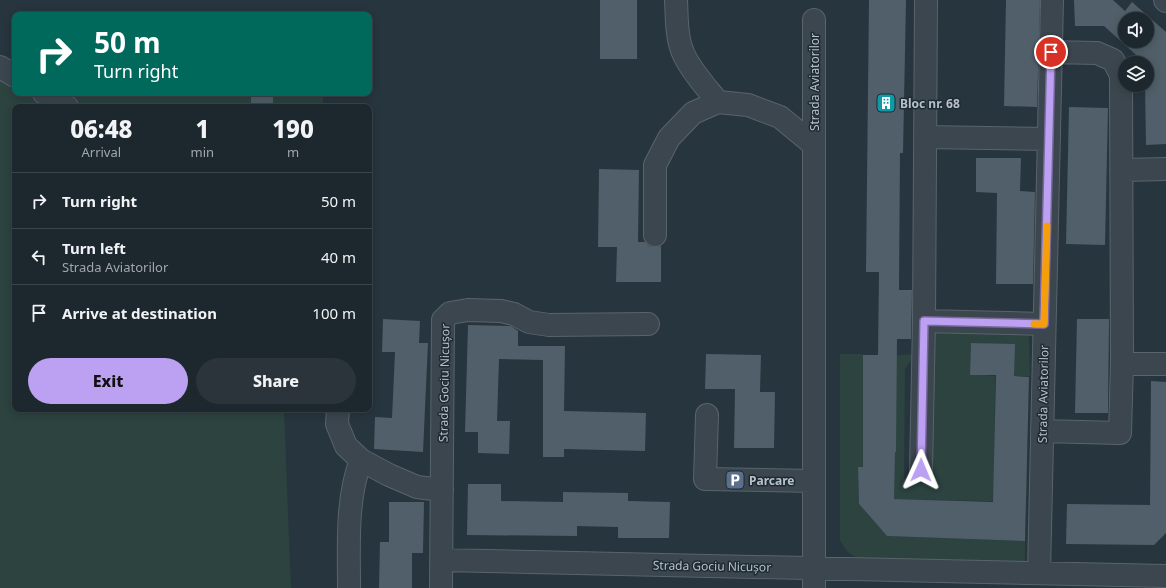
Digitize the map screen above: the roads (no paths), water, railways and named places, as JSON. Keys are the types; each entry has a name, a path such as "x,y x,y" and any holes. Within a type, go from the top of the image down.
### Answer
{"street":[{"path":"676,0 677,30 684,54 695,73 718,102"},
{"path":"921,470 924,321 926,0"},
{"name":"Strada Aviatorilor","path":"1030,578 1042,431 1052,0"},
{"name":"Strada Aviatorilor","path":"814,20 814,578"},
{"path":"1042,431 1120,433 1122,364 1121,75 1114,60 1097,53 1051,52"},
{"path":"0,67 12,74"},
{"path":"49,96 62,104"},
{"name":"Strada Aviatorilor","path":"655,235 654,165 669,138 693,113 718,102 748,105 780,117 814,145"},
{"path":"925,137 1049,139"},
{"path":"1122,170 1166,169"},
{"name":"Strada Gociu Nicușor","path":"440,588 443,320 450,313 468,310 501,311 514,314 529,322 548,325 648,324"},
{"path":"924,321 1044,324"},
{"path":"1122,364 1166,364"},
{"path":"338,412 337,424 346,446 362,460 389,476 416,487 442,490"},
{"path":"706,415 705,479 814,481"},
{"path":"349,588 350,520 355,476 362,460"},
{"name":"Strada Gociu Nicușor","path":"441,560 814,578"},
{"path":"814,578 1030,578 1166,576"}],"place":[{"name":"Bloc nr. 68","path":"886,103"},
{"name":"Parcare","path":"735,480"}]}
